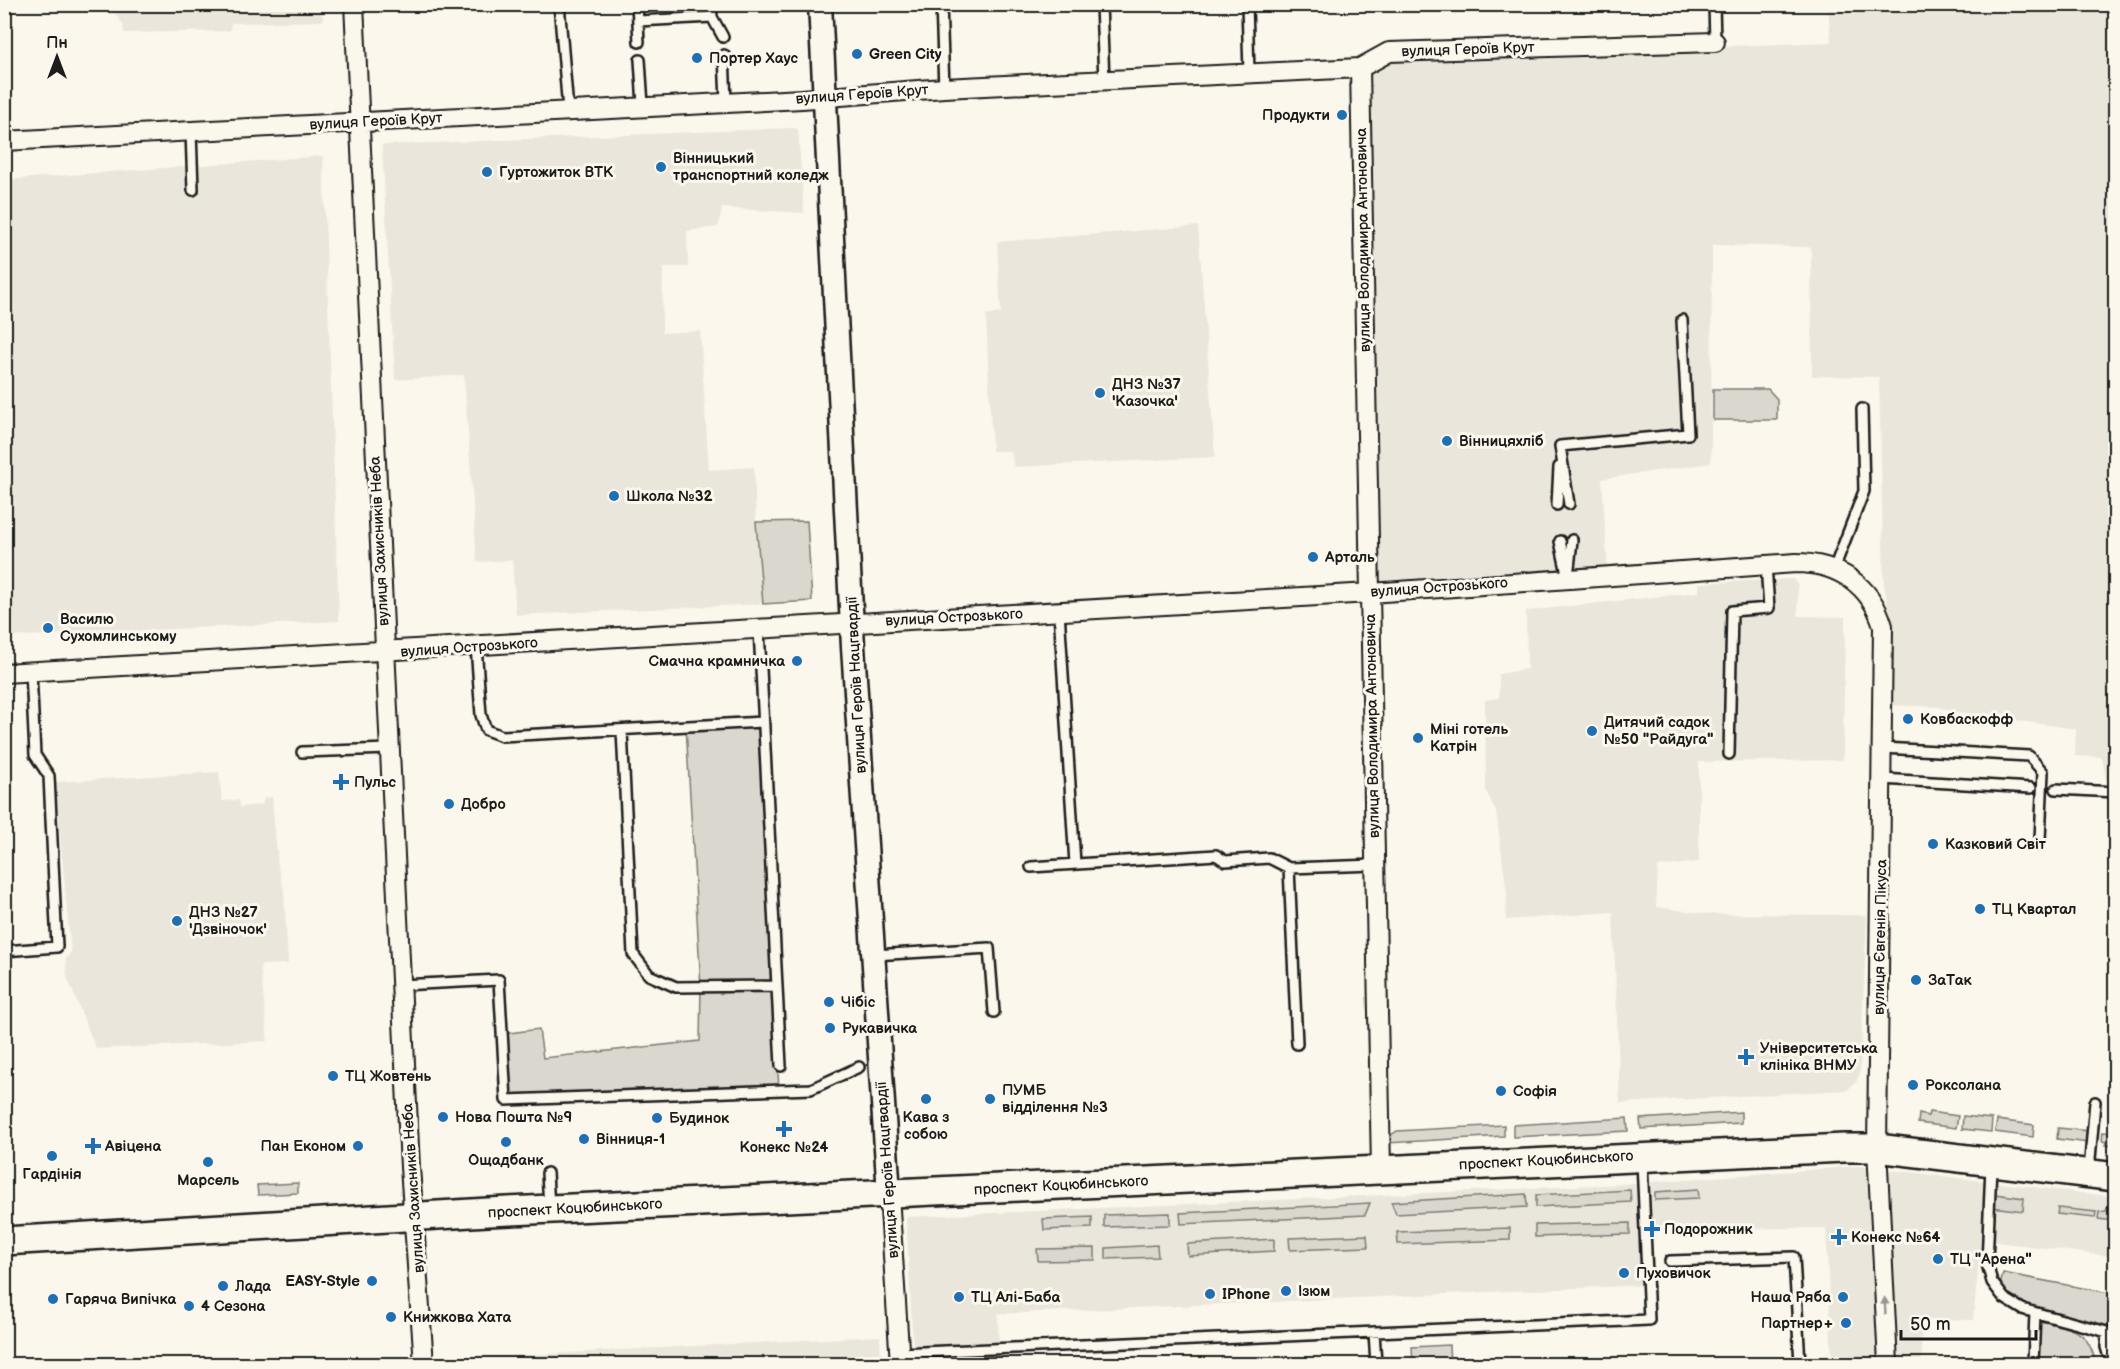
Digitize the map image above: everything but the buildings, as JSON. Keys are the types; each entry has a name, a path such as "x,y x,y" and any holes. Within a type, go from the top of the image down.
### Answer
{"main road":[{"name":"проспект Коцюбинського","path":"4,1241 414,1216 1642,1156 1877,1148 2115,1177"}],"street":[{"name":"вулиця Захисників Неба","path":"354,4 401,985 424,1365"},
{"name":"вулиця Героїв Нацгвардії","path":"820,4 852,623 900,1359"},
{"name":"вулиця Героїв Крут","path":"4,141 826,97 944,88 1360,68 1389,51 1714,42"},
{"name":"вулиця Володимира Антоновича","path":"1360,68 1381,1169"},
{"name":"вулиця Острозького","path":"4,673 1370,593 1568,577 1796,563"},
{"name":"вулиця Євгенія Пікуса","path":"1796,563 1814,563 1834,569 1867,592 1877,606 1883,626 1877,1148 1888,1365"}],"lane":[{"path":"559,4 568,110"},
{"path":"637,4 639,42"},
{"path":"711,4 712,17 723,37"},
{"path":"941,4 944,88"},
{"path":"1101,4 1104,81"},
{"path":"1247,4 1249,73"},
{"path":"1714,4 1714,42"},
{"path":"638,21 712,17"},
{"path":"724,55 726,102"},
{"path":"640,60 643,105"},
{"path":"191,131 193,190"},
{"path":"1560,446 1688,434 1682,320"},
{"path":"1834,569 1864,491 1862,409"},
{"path":"1560,446 1569,504"},
{"path":"1557,505 1560,446"},
{"path":"1568,577 1572,540"},
{"path":"1560,541 1568,577"},
{"path":"1729,754 1732,610 1768,608 1766,565"},
{"path":"1059,611 1075,864"},
{"path":"759,629 780,1066"},
{"path":"476,646 481,715 486,730 502,736 763,722"},
{"path":"4,951 57,947 49,777 35,755 31,672"},
{"path":"622,730 633,954 648,975 676,987 776,986"},
{"path":"1883,748 2029,756 2043,772 2040,840"},
{"path":"303,752 389,749"},
{"path":"1882,779 2031,788"},
{"path":"2056,789 2115,792"},
{"path":"1031,867 1216,855 1225,861 1269,858 1288,868 1375,865"},
{"path":"1288,868 1297,1044"},
{"path":"872,955 989,948 994,1012"},
{"path":"401,985 500,980 506,1100 811,1089 859,1067"},
{"path":"2089,1174 2094,1102"},
{"path":"900,1359 1374,1332 1649,1320 1642,1156"},
{"path":"1991,1163 1987,1264 1992,1282 2004,1298 2022,1310 2107,1332 2106,1347 2111,1365"},
{"path":"546,1173 549,1210"},
{"path":"1670,1261 1794,1257 1800,1365"},
{"path":"2032,1365 2035,1313"},
{"path":"1374,1332 1376,1365"}],"shaded area":[{"path":"109,5 322,5 323,21 231,23 230,31 124,33 123,24"},
{"path":"1828,5 2115,5 2115,781 2106,781 2102,757 2075,756 2076,729 1949,711 1940,707 1888,705 1890,621 1884,584 1879,377 1812,376 1811,247 1712,245 1711,463 1602,479 1608,574 1371,591 1370,70 1388,59 1831,42"},
{"path":"798,129 804,213 722,208 718,227 687,231 688,267 663,267 662,333 700,331 709,470 754,467 763,604 516,615 512,560 477,562 464,375 395,380 382,145"},
{"path":"323,156 339,621 5,637 4,180"},
{"name":"ДНЗ №37 'Казочка'","path":"1198,226 1215,457 1014,467 1011,451 992,451 986,315 1001,313 997,242"},
{"path":"1713,389 1768,389 1777,399 1777,420 1713,420"},
{"path":"807,521 812,601 763,604 756,522"},
{"path":"1793,579 1798,586 1798,616 1845,617 1843,760 1699,762 1699,862 1658,867 1656,907 1709,914 1867,915 1860,1073 1856,1082 1847,1090 1620,1103 1613,912 1506,920 1507,894 1496,811 1486,791 1485,700 1499,698 1499,674 1527,669 1526,611 1699,592 1699,583"},
{"path":"759,723 779,1090 506,1100 502,1034 539,1029 543,1058 700,1041 701,987 686,726"},
{"name":"ДНЗ №27 'Дзвіночок'","path":"219,772 222,801 239,800 240,807 262,805 264,798 272,797 278,866 284,891 288,964 260,965 268,1041 96,1049 67,977 66,959 71,952 55,782"},
{"path":"1741,1112 1741,1123 1641,1129 1640,1119"},
{"path":"1929,1112 1958,1116 1956,1128 1918,1123 1919,1114 1928,1116"},
{"path":"1963,1116 1992,1119 1991,1132 1962,1129"},
{"path":"1627,1118 1628,1131 1513,1137 1513,1125"},
{"path":"1997,1120 2034,1125 2033,1137 1995,1132"},
{"path":"1504,1125 1504,1136 1387,1143 1388,1137 1397,1131"},
{"path":"2058,1128 2090,1131 2089,1143 2057,1139"},
{"path":"2103,1132 2115,1133 2115,1146 2105,1145 2106,1142 2102,1141"},
{"path":"1859,1166 2115,1197 2116,1257 1981,1240 1973,1320 1921,1320 1922,1364 1832,1364 1826,1228 1645,1229 1647,1285 998,1314 999,1364 914,1364 906,1217 1622,1184"},
{"path":"298,1183 298,1193 258,1195 257,1185"},
{"path":"1698,1189 1699,1198 1655,1200 1655,1192"},
{"path":"1630,1190 1631,1202 1536,1207 1536,1195"},
{"path":"1526,1194 1527,1207 1396,1214 1391,1202"},
{"path":"1995,1194 2024,1198 2023,1211 1992,1207"},
{"path":"1370,1203 1365,1215 1181,1224 1180,1213"},
{"path":"2058,1208 2096,1212 2095,1218 2057,1214"},
{"path":"2107,1208 2115,1209 2115,1221 2098,1219 2099,1212 2106,1211"},
{"path":"1170,1213 1170,1225 1104,1227 1104,1215"},
{"path":"1092,1217 1092,1228 1044,1230 1043,1219"},
{"path":"1630,1223 1630,1234 1535,1237 1535,1225"},
{"path":"1510,1228 1510,1240 1398,1244 1397,1232"},
{"path":"1367,1235 1368,1247 1290,1250 1289,1238"},
{"path":"1274,1239 1274,1251 1188,1256 1187,1244"},
{"path":"1157,1245 1158,1257 1106,1259 1106,1248"},
{"path":"1095,1248 1095,1260 1038,1261 1037,1249"},
{"path":"2003,1273 2115,1294 2115,1319 2106,1327 2033,1309 2008,1295 2000,1286"},
{"path":"2045,1322 2079,1333 2089,1344 2096,1364 2038,1364 2040,1323"},
{"path":"880,1336 881,1364 456,1364 455,1359"},
{"path":"1449,1345 1450,1364 1413,1364 1412,1347"}],"place":[{"name":"Green City","path":"857,54"},
{"name":"Портер Хаус","path":"697,58"},
{"name":"Продукти","path":"1342,115"},
{"name":"Вінницький транспортний коледж","path":"661,167"},
{"name":"Гуртожиток ВТК","path":"487,172"},
{"name":"ДНЗ №37 'Казочка'","path":"1100,393"},
{"name":"Вінницяхліб","path":"1447,441"},
{"name":"Школа №32","path":"614,496"},
{"name":"Арталь","path":"1313,557"},
{"name":"Василю Сухомлинському","path":"48,628"},
{"name":"Смачна крамничка","path":"797,661"},
{"name":"Ковбаскофф","path":"1908,719"},
{"name":"Дитячий садок №50 \"Райдуга\"","path":"1592,731"},
{"name":"Міні готель Катрін","path":"1418,738"},
{"name":"Пульс","path":"341,782"},
{"name":"Добро","path":"449,804"},
{"name":"Казковий Світ","path":"1933,844"},
{"name":"ТЦ Квартал","path":"1980,909"},
{"name":"ДНЗ №27 'Дзвіночок'","path":"177,921"},
{"name":"ЗаТак","path":"1916,980"},
{"name":"Чібіс","path":"829,1002"},
{"name":"Рукавичка","path":"830,1028"},
{"name":"Університетська клініка ВНМУ","path":"1746,1057"},
{"name":"ТЦ Жовтень","path":"333,1076"},
{"name":"Роксолана","path":"1913,1085"},
{"name":"Софія","path":"1501,1091"},
{"name":"Кава з собою","path":"926,1099"},
{"name":"ПУМБ відділення №3","path":"990,1099"},
{"name":"Нова Пошта №9","path":"443,1117"},
{"name":"Будинок","path":"657,1118"},
{"name":"Конекс №24","path":"784,1129"},
{"name":"Вінниця-1","path":"584,1139"},
{"name":"Ощадбанк","path":"506,1142"},
{"name":"Авіцена","path":"93,1146"},
{"name":"Пан Економ","path":"358,1146"},
{"name":"Гардінія","path":"52,1156"},
{"name":"Марсель","path":"208,1162"},
{"name":"Подорожник","path":"1652,1229"},
{"name":"Конекс №64","path":"1839,1237"},
{"name":"ТЦ \"Арена\"","path":"1938,1259"},
{"name":"Пуховичок","path":"1624,1273"},
{"name":"EASY-Style","path":"372,1281"},
{"name":"Лада","path":"223,1286"},
{"name":"Ізюм","path":"1286,1291"},
{"name":"IPhone","path":"1210,1294"},
{"name":"ТЦ Алі-Баба","path":"959,1297"},
{"name":"Наша Ряба","path":"1843,1297"},
{"name":"Гаряча Випічка","path":"53,1299"},
{"name":"4 Сезона","path":"189,1306"},
{"name":"Книжкова Хата","path":"391,1317"},
{"name":"Партнер+","path":"1846,1323"}]}
